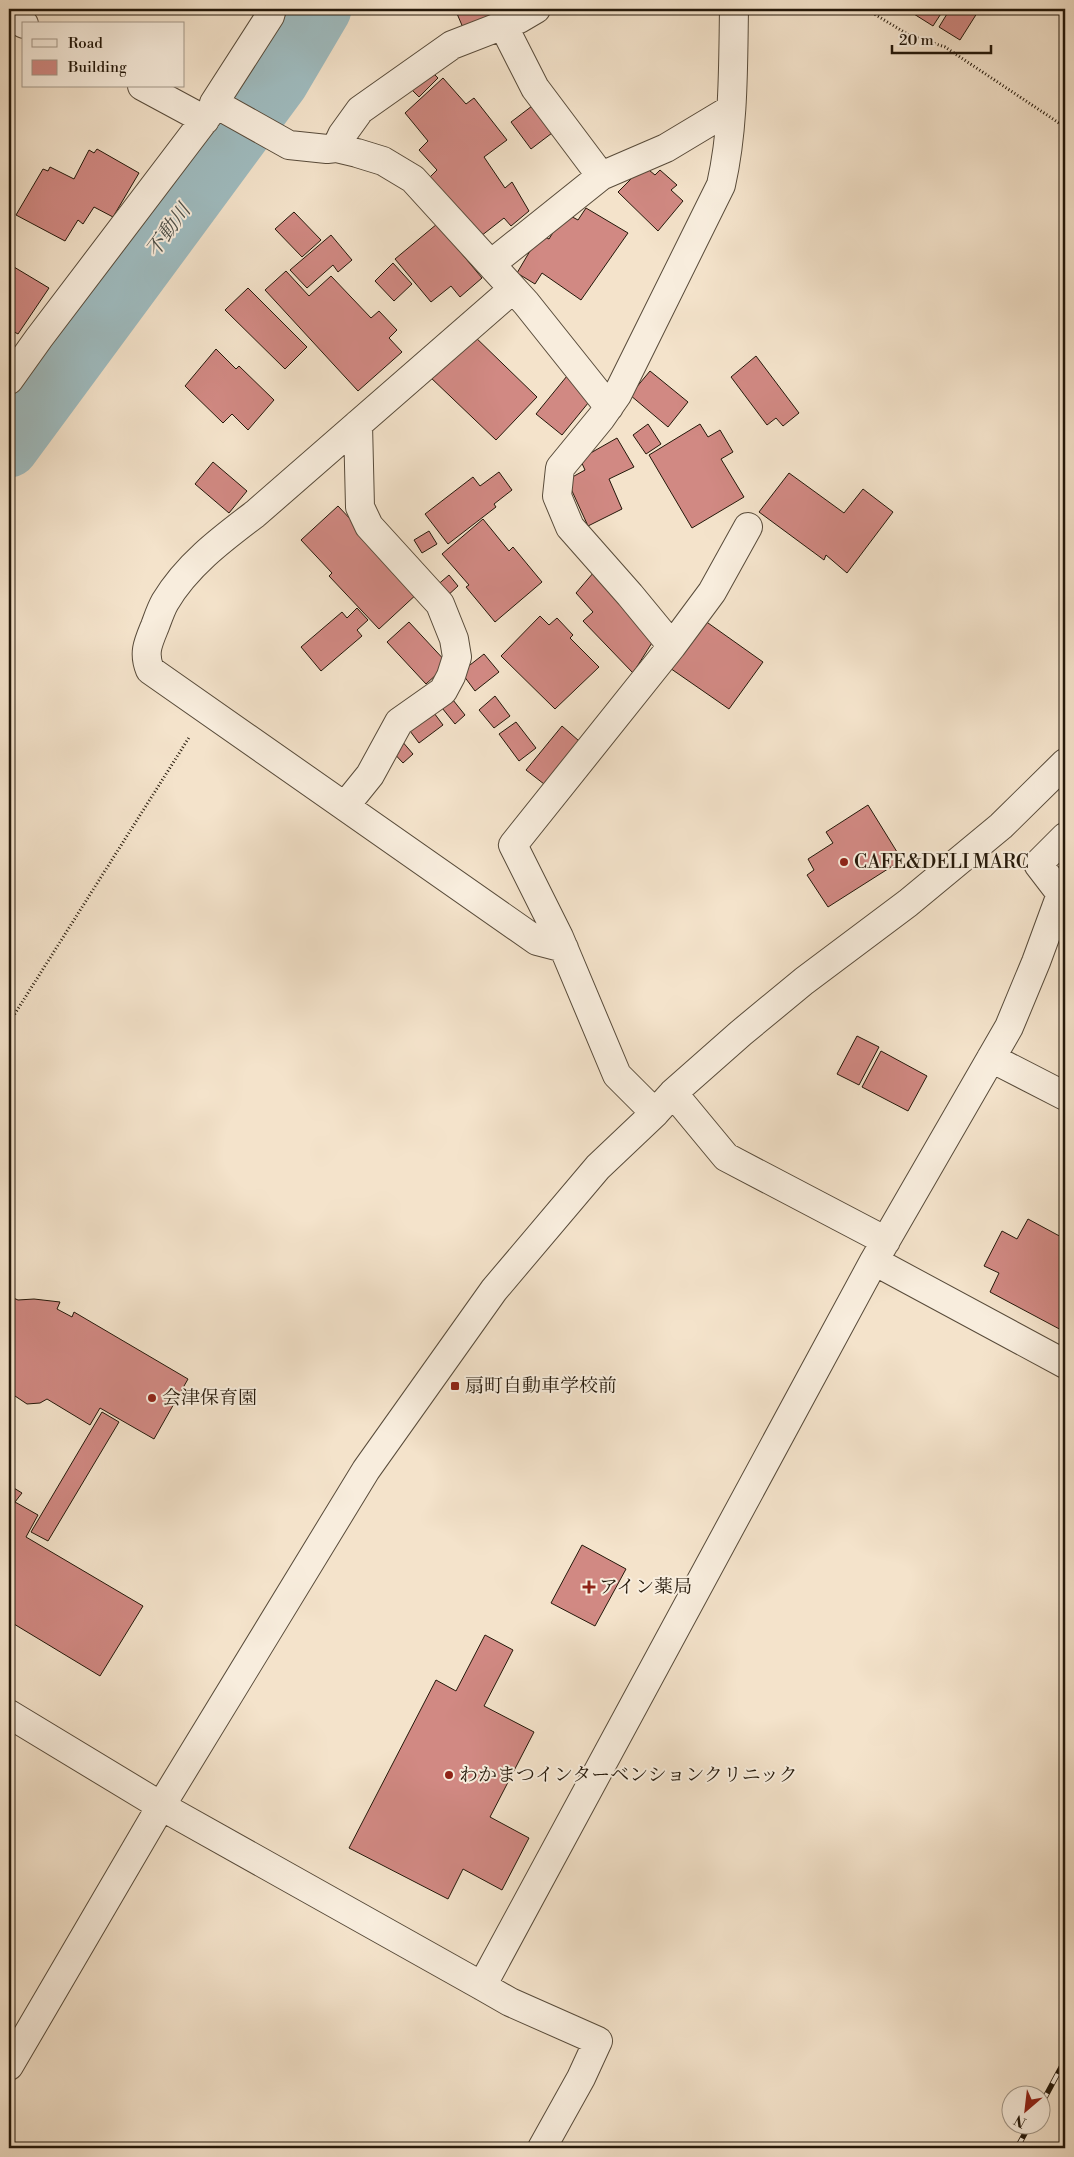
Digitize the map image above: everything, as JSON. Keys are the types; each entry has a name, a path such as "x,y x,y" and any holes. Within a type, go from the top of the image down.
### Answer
{"street":[{"path":"9,380 39,338 218,112 272,9"},
{"path":"336,148 342,135 360,110 452,46 518,19 536,9"},
{"path":"672,646 630,595 570,528 558,496 560,468 609,407 720,185 726,163 731,109 734,9"},
{"path":"9,16 22,23"},
{"path":"503,25 535,88 601,176"},
{"path":"148,88 218,112 289,144 327,149 336,148 383,161 413,179 513,289 609,407"},
{"path":"491,264 601,176 666,148 731,109"},
{"path":"513,289 255,514 213,546 186,575 165,602 150,637 145,659 150,670 537,941 564,948"},
{"path":"345,806 370,774 399,722 443,692 457,657 454,638 440,604 369,526 360,507 358,424"},
{"path":"655,1113 617,1075 564,948 514,845 672,646 712,592 748,527"},
{"path":"9,2066 161,1806 366,1470 494,1290 598,1167 655,1113 673,1093 804,981 908,903 1001,826 1065,763"},
{"path":"482,1986 880,1251 1012,1019 1063,891 1038,864 1065,837"},
{"path":"991,1058 1065,1096"},
{"path":"673,1093 726,1157 1065,1364"},
{"path":"9,1714 161,1806 510,2002 598,2041 581,2078 542,2148"}],"path":[{"path":"866,9 909,35 945,47 1065,127"},
{"path":"9,1023 206,710"}],"building":[{"path":"455,9 513,9 464,30"},
{"path":"906,9 944,9 933,26"},
{"path":"950,9 979,10 960,40 939,27"},
{"path":"430,70 438,78 419,97 411,89"},
{"path":"443,78 466,104 474,98 507,140 484,157 505,188 512,182 529,211 511,226 504,218 481,236 430,177 437,170 419,150 428,141 405,113"},
{"path":"536,103 556,130 531,149 511,122"},
{"path":"97,149 139,173 113,217 94,207 83,224 78,220 65,241 16,215 43,169 48,171 50,167 74,179 89,150 94,153"},
{"path":"644,166 655,175 660,170 677,185 671,190 683,201 658,231 618,192"},
{"path":"586,208 628,233 581,300 542,273 535,284 517,273 540,234 549,239 565,213 578,220"},
{"path":"294,212 321,240 302,257 275,229"},
{"path":"437,224 482,278 460,297 451,286 431,302 395,259"},
{"path":"331,235 352,260 338,272 333,265 307,288 290,270"},
{"path":"393,263 412,284 394,301 375,281"},
{"path":"9,264 49,288 18,334 9,329"},
{"path":"286,271 309,296 331,276 371,318 379,311 397,330 389,338 402,352 358,391 265,290"},
{"path":"248,288 307,347 285,369 225,310"},
{"path":"471,333 537,397 496,440 429,376"},
{"path":"216,349 236,369 239,366 274,400 248,430 232,414 223,423 185,386"},
{"path":"756,356 799,413 783,426 776,418 767,425 731,377"},
{"path":"650,371 688,402 668,427 630,395"},
{"path":"567,376 593,397 562,435 536,414"},
{"path":"648,424 661,444 646,454 633,435"},
{"path":"700,424 708,437 720,430 733,452 721,459 744,497 692,528 649,455"},
{"path":"617,438 634,467 609,479 622,509 588,526 567,480 585,470 580,459"},
{"path":"213,462 247,491 229,513 195,484"},
{"path":"499,472 512,490 494,504 496,507 448,544 425,514 473,477 480,486"},
{"path":"789,473 844,513 863,489 893,512 847,573 826,555 824,560 759,512"},
{"path":"338,506 419,592 379,629 329,576 332,573 301,540"},
{"path":"483,519 509,551 513,547 542,582 495,622 466,587 469,585 442,554"},
{"path":"429,531 437,544 422,553 414,540"},
{"path":"594,572 655,638 633,673 583,621 593,612 576,593"},
{"path":"449,575 458,586 445,598 435,587"},
{"path":"357,608 368,620 357,630 362,636 321,671 301,647 342,612 347,618"},
{"path":"540,616 549,625 557,618 573,635 570,638 599,667 555,709 501,656"},
{"path":"701,618 763,662 729,709 667,666"},
{"path":"409,622 448,664 426,684 387,642"},
{"path":"484,654 499,672 475,691 461,672"},
{"path":"449,695 465,715 455,724 438,703"},
{"path":"495,696 510,716 494,728 479,710"},
{"path":"431,709 443,725 419,743 407,727"},
{"path":"516,722 536,748 519,761 499,734"},
{"path":"562,726 579,741 544,784 526,770"},
{"path":"401,740 413,754 403,763 390,749"},
{"path":"868,805 902,860 828,907 807,875 814,870 808,859 833,843 826,832"},
{"path":"857,1036 879,1047 859,1085 837,1074"},
{"path":"881,1051 927,1076 908,1111 862,1087"},
{"path":"1028,1219 1065,1239 1065,1332 990,1292 999,1273 984,1266 1002,1231 1017,1239"},
{"path":"9,1296 18,1300 34,1299 60,1302 57,1309 72,1317 74,1312 188,1379 154,1439 100,1408 90,1425 47,1399 40,1403 27,1404 9,1392"},
{"path":"102,1412 119,1422 48,1541 31,1532"},
{"path":"9,1485 22,1493 15,1502 38,1515 26,1537 143,1606 100,1676 9,1621"},
{"path":"582,1545 626,1569 595,1626 551,1603"},
{"name":"わかまつインターベンションクリニック","path":"485,1635 513,1650 484,1706 534,1732 490,1817 529,1838 502,1890 463,1869 448,1899 349,1848 436,1680 456,1691"}],"waterway":[{"name":"不動川","path":"9,448 279,82 322,9"}],"railway":[{"path":"1052,2084 1065,2060"},
{"path":"1017,2148 1025,2134"}],"place":[{"name":"CAFE&DELI MARC","path":"844,862"},
{"name":"扇町自動車学校前","path":"455,1386"},
{"name":"会津保育園","path":"152,1398"},
{"name":"アイン薬局","path":"589,1587"},
{"name":"わかまつインターベンションクリニック","path":"449,1775"}]}
